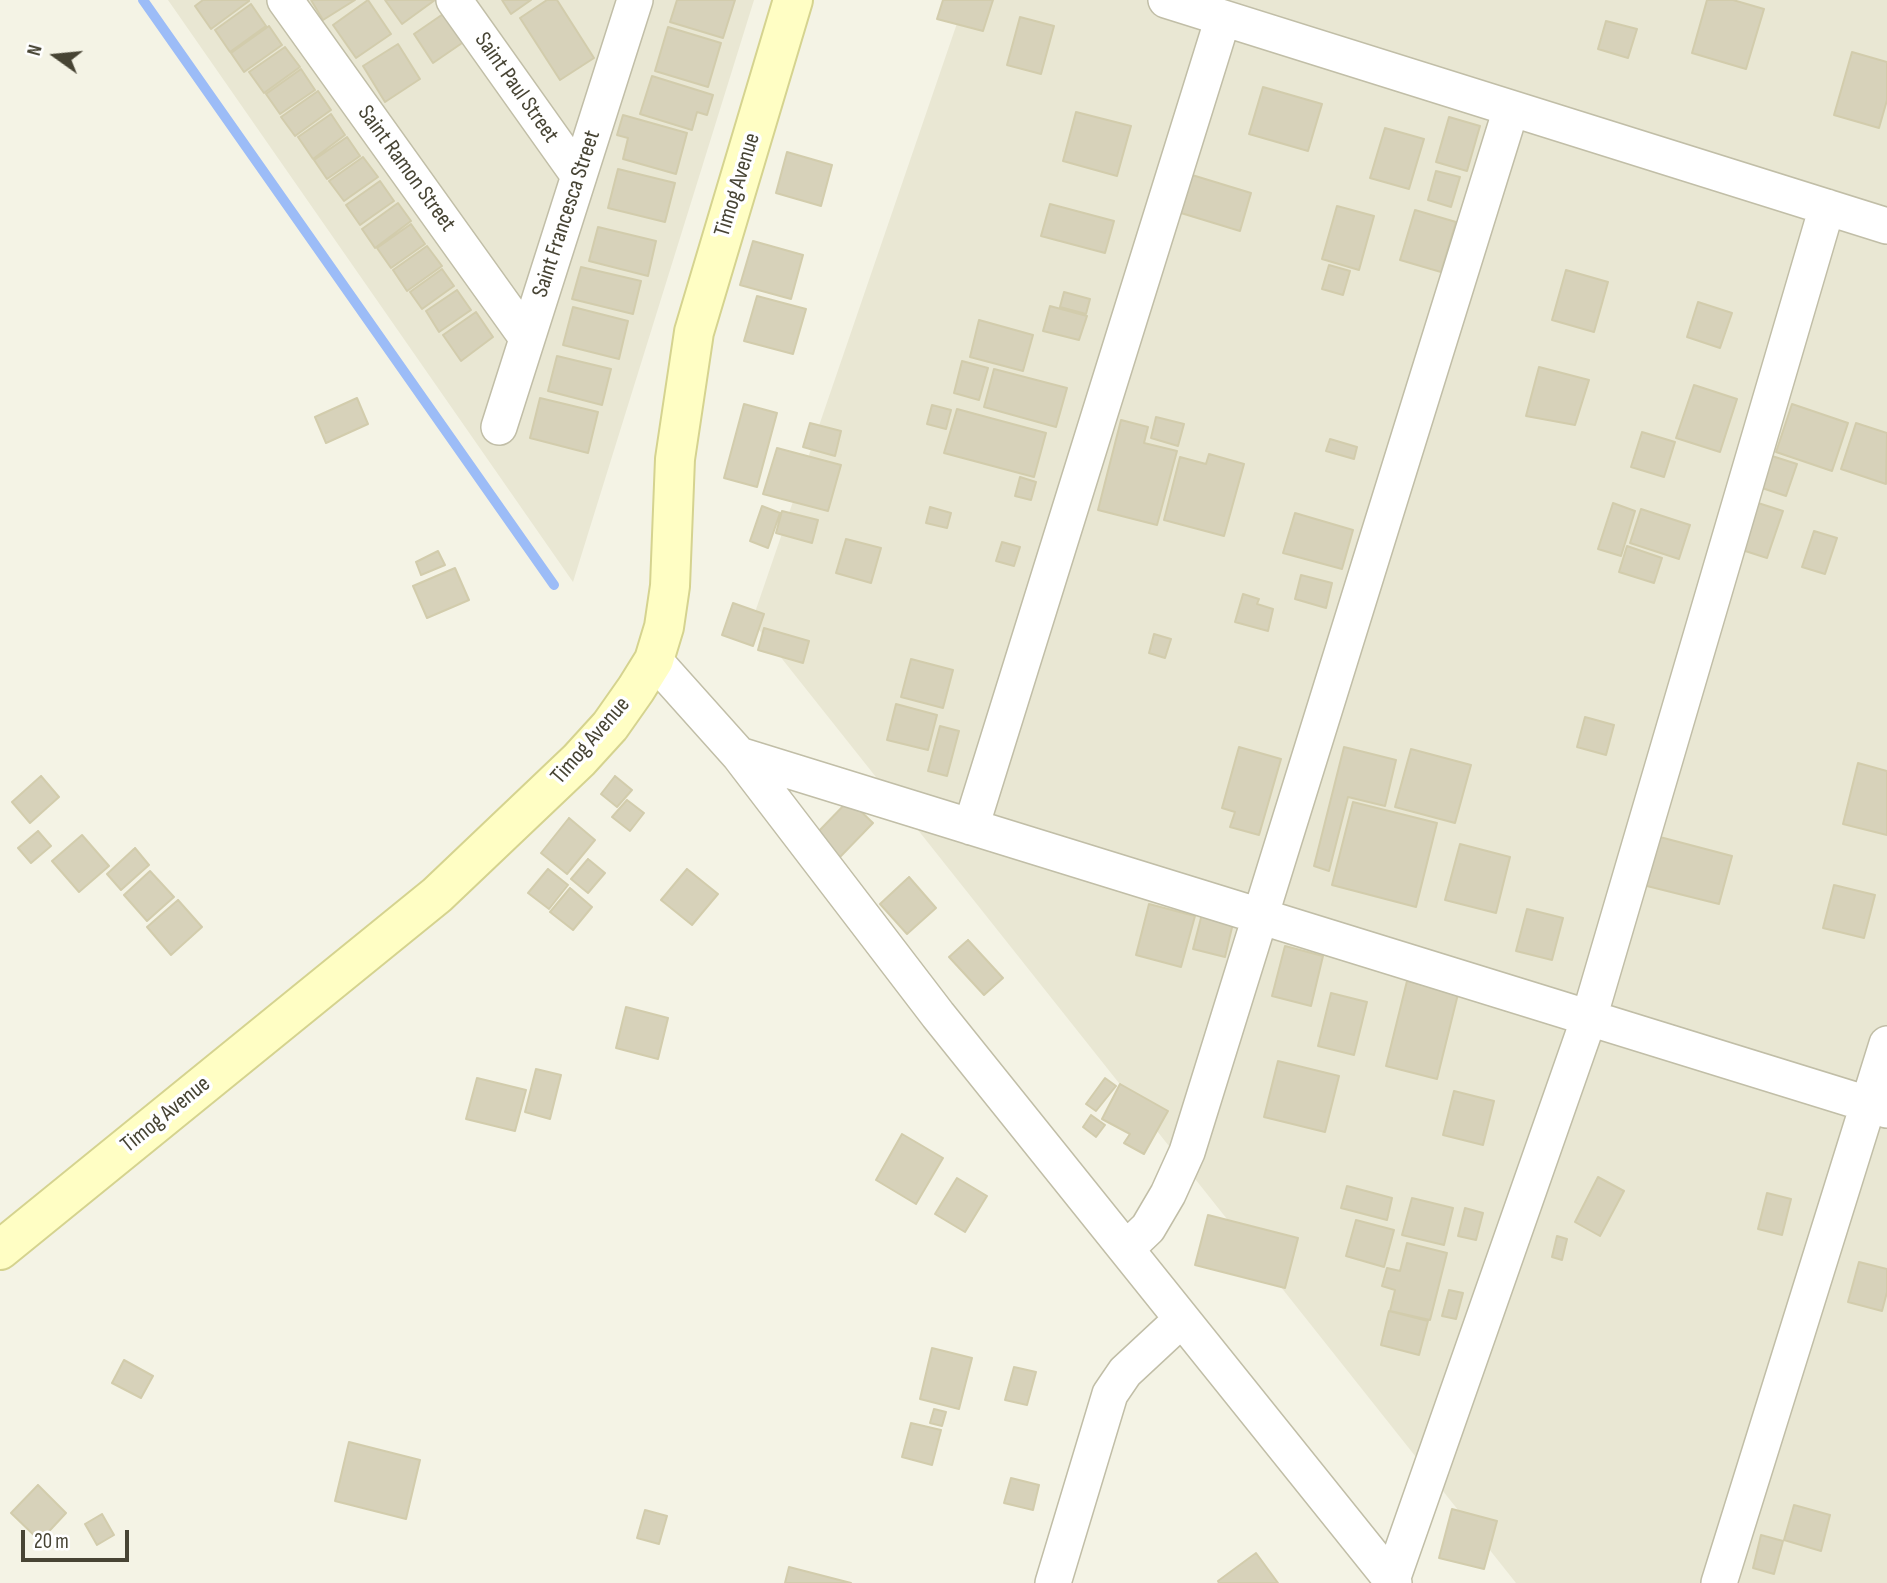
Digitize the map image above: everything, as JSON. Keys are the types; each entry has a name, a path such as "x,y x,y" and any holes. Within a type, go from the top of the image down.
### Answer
{"main road":[{"name":"Timog Avenue","path":"0,1250 437,895 610,726 654,660 664,627 670,586 676,459 694,332 793,0"}],"street":[{"name":"Saint Ramon Street","path":"285,0 527,338"},
{"name":"Saint Paul Street","path":"454,0 579,176"},
{"name":"Saint Francesca Street","path":"499,427 635,0"},
{"path":"1166,0 1887,226"},
{"path":"971,827 1223,18"},
{"path":"1126,1249 1148,1228 1168,1194 1187,1152 1511,109"},
{"path":"1393,1582 1589,1018 1827,207"},
{"path":"654,660 739,755 938,1015 1393,1582"},
{"path":"739,755 1878,1108"},
{"path":"1719,1583 1878,1108 1887,1044"},
{"path":"1053,1583 1110,1394 1137,1361 1182,1319"}],"shaded area":[{"path":"168,0 754,0 573,582"},
{"path":"965,0 1887,0 1887,1583 1516,1583 752,621"}],"building":[{"path":"203,0 249,1 211,29 195,6"},
{"path":"311,0 355,0 323,20"},
{"path":"368,0 391,34 356,58 333,25"},
{"path":"385,0 435,0 402,24"},
{"path":"502,0 531,0 511,14"},
{"path":"547,0 557,0 594,58 560,80 520,18"},
{"path":"677,0 735,0 723,38 670,22"},
{"path":"943,0 993,0 983,31 937,19"},
{"path":"1707,0 1733,0 1764,9 1746,69 1692,53"},
{"path":"251,4 266,26 230,52 215,30"},
{"path":"446,12 465,41 433,63 414,34"},
{"path":"1020,17 1054,26 1041,74 1007,65"},
{"path":"1606,21 1637,29 1628,58 1598,49"},
{"path":"269,26 282,45 244,72 231,53"},
{"path":"668,27 721,43 708,87 655,71"},
{"path":"398,44 420,79 385,102 363,66"},
{"path":"285,47 300,67 264,93 249,72"},
{"path":"1852,52 1887,62 1887,100 1879,128 1834,115"},
{"path":"301,69 315,90 280,114 266,94"},
{"path":"652,76 713,95 707,115 697,112 692,130 640,114"},
{"path":"1263,87 1322,104 1308,151 1249,134"},
{"path":"318,91 331,110 295,136 281,117"},
{"path":"1076,112 1131,126 1117,176 1063,161"},
{"path":"331,114 345,135 313,159 298,137"},
{"path":"623,115 687,133 676,174 623,159 628,138 617,135"},
{"path":"1449,117 1480,126 1467,171 1436,162"},
{"path":"1385,128 1424,139 1409,189 1370,178"},
{"path":"347,137 360,156 327,179 314,160"},
{"path":"787,152 832,165 821,206 776,193"},
{"path":"363,157 378,177 344,201 329,181"},
{"path":"618,169 675,183 665,222 608,208"},
{"path":"1436,171 1460,177 1451,207 1428,200"},
{"path":"1192,175 1251,193 1240,231 1181,213"},
{"path":"380,181 394,201 360,225 346,205"},
{"path":"398,203 411,221 375,248 362,229"},
{"path":"1050,204 1114,221 1105,253 1041,236"},
{"path":"1337,206 1374,216 1359,270 1322,259"},
{"path":"1415,210 1456,222 1441,272 1400,260"},
{"path":"411,224 425,244 391,268 377,248"},
{"path":"598,227 656,241 648,276 589,261"},
{"path":"753,241 803,255 791,299 740,285"},
{"path":"427,246 442,266 407,291 393,270"},
{"path":"1329,265 1350,271 1343,295 1322,289"},
{"path":"581,267 641,281 633,314 572,299"},
{"path":"442,269 454,286 422,309 410,292"},
{"path":"1566,270 1608,282 1594,332 1552,320"},
{"path":"457,290 471,310 439,332 426,311"},
{"path":"1064,292 1090,299 1086,314 1060,307"},
{"path":"757,296 806,309 793,354 744,341"},
{"path":"1698,302 1732,313 1720,348 1687,337"},
{"path":"1050,306 1087,316 1079,340 1043,331"},
{"path":"573,307 628,321 619,359 563,345"},
{"path":"476,312 493,337 461,361 443,335"},
{"path":"979,320 1033,335 1023,371 970,357"},
{"path":"557,356 611,369 602,405 548,391"},
{"path":"962,361 988,368 979,400 954,393"},
{"path":"1539,367 1589,380 1575,425 1526,416"},
{"path":"994,369 1067,388 1056,427 984,407"},
{"path":"1694,385 1737,399 1720,452 1676,438"},
{"path":"357,398 368,424 326,443 315,417"},
{"path":"540,398 598,412 588,453 530,438"},
{"path":"744,404 777,413 757,487 724,478"},
{"path":"1792,404 1848,423 1832,471 1776,452"},
{"path":"932,405 951,410 946,429 927,424"},
{"path":"957,409 1046,433 1034,477 944,453"},
{"path":"1156,417 1184,424 1178,446 1151,438"},
{"path":"1121,420 1148,427 1144,443 1177,451 1157,525 1098,510"},
{"path":"810,423 841,431 835,456 803,447"},
{"path":"1856,423 1887,433 1886,484 1841,469"},
{"path":"1642,432 1675,442 1664,477 1631,467"},
{"path":"1330,439 1357,447 1354,459 1326,451"},
{"path":"777,448 841,465 828,511 763,494"},
{"path":"1209,454 1244,464 1224,536 1164,520 1180,457 1206,464"},
{"path":"1772,456 1797,464 1786,496 1762,488"},
{"path":"1020,477 1036,482 1031,500 1015,496"},
{"path":"1755,502 1783,511 1767,558 1739,549"},
{"path":"1613,503 1635,511 1621,556 1598,549"},
{"path":"762,506 780,513 768,548 750,541"},
{"path":"930,507 951,513 947,528 926,523"},
{"path":"1641,509 1690,525 1679,559 1630,543"},
{"path":"782,511 818,520 812,543 776,533"},
{"path":"1295,513 1353,530 1342,569 1283,553"},
{"path":"1814,531 1837,538 1825,574 1802,567"},
{"path":"846,539 881,548 871,583 836,573"},
{"path":"1002,542 1020,547 1014,566 996,561"},
{"path":"1627,546 1662,558 1654,583 1619,572"},
{"path":"438,551 445,565 421,575 416,562"},
{"path":"455,568 469,600 427,618 413,586"},
{"path":"1301,575 1332,583 1326,608 1295,599"},
{"path":"1243,594 1259,599 1257,604 1273,609 1268,631 1235,622"},
{"path":"733,603 764,614 753,646 722,635"},
{"path":"764,628 809,641 803,663 758,650"},
{"path":"1154,634 1171,639 1165,658 1149,653"},
{"path":"911,659 953,670 943,708 901,697"},
{"path":"896,704 937,715 928,750 887,740"},
{"path":"1585,717 1614,725 1606,755 1577,747"},
{"path":"940,726 959,731 947,776 928,771"},
{"path":"1239,747 1281,759 1259,835 1230,827 1235,812 1222,808"},
{"path":"1344,747 1396,760 1385,806 1348,797 1329,871 1314,866"},
{"path":"1411,749 1471,765 1455,823 1395,807"},
{"path":"1858,763 1887,771 1887,835 1843,824"},
{"path":"41,776 59,797 30,823 12,802"},
{"path":"615,776 632,790 617,807 601,794"},
{"path":"627,800 644,813 630,831 612,817"},
{"path":"849,800 873,823 840,857 816,834"},
{"path":"1353,802 1437,823 1416,907 1332,885"},
{"path":"569,818 595,840 567,874 541,853"},
{"path":"38,831 51,846 31,863 18,848"},
{"path":"82,835 109,866 79,892 52,861"},
{"path":"1656,836 1732,856 1719,904 1643,885"},
{"path":"1460,844 1510,857 1496,913 1445,900"},
{"path":"135,848 149,865 121,890 107,874"},
{"path":"588,859 605,873 588,893 571,879"},
{"path":"548,869 568,885 549,909 528,893"},
{"path":"687,869 718,894 692,925 661,900"},
{"path":"150,871 174,897 147,921 124,895"},
{"path":"909,877 936,908 907,934 880,904"},
{"path":"1834,885 1875,895 1864,938 1823,928"},
{"path":"570,888 592,907 573,930 550,912"},
{"path":"178,900 202,927 171,955 147,927"},
{"path":"1149,904 1195,916 1181,967 1136,955"},
{"path":"1527,909 1563,918 1552,960 1516,951"},
{"path":"1203,910 1234,919 1225,957 1193,949"},
{"path":"968,940 1003,978 984,995 949,957"},
{"path":"1285,946 1323,956 1311,1006 1272,996"},
{"path":"1407,981 1458,994 1437,1079 1386,1066"},
{"path":"1331,993 1367,1002 1354,1055 1318,1046"},
{"path":"626,1007 668,1018 658,1059 616,1048"},
{"path":"1278,1061 1339,1076 1325,1132 1264,1117"},
{"path":"536,1069 561,1075 550,1119 525,1112"},
{"path":"477,1078 526,1090 515,1131 466,1119"},
{"path":"1105,1078 1116,1086 1096,1111 1086,1104"},
{"path":"1120,1084 1168,1111 1144,1154 1124,1143 1130,1134 1102,1119"},
{"path":"1454,1091 1494,1101 1483,1145 1443,1135"},
{"path":"1091,1115 1105,1125 1096,1137 1083,1127"},
{"path":"902,1134 943,1158 916,1204 876,1180"},
{"path":"1598,1177 1624,1191 1600,1236 1575,1222"},
{"path":"957,1178 987,1196 965,1232 935,1214"},
{"path":"1347,1186 1392,1198 1387,1220 1341,1208"},
{"path":"1767,1193 1791,1199 1782,1235 1758,1229"},
{"path":"1412,1198 1453,1208 1444,1245 1402,1235"},
{"path":"1465,1208 1483,1213 1476,1240 1458,1236"},
{"path":"1208,1215 1298,1238 1285,1288 1195,1265"},
{"path":"1356,1220 1394,1230 1384,1267 1346,1256"},
{"path":"1557,1236 1567,1239 1562,1260 1552,1257"},
{"path":"1407,1243 1447,1253 1430,1320 1390,1311 1395,1290 1382,1286 1387,1268 1400,1271"},
{"path":"1859,1262 1887,1269 1887,1292 1882,1311 1848,1302"},
{"path":"1449,1290 1463,1293 1456,1319 1442,1316"},
{"path":"1389,1311 1428,1321 1419,1355 1381,1345"},
{"path":"932,1348 972,1358 959,1409 920,1399"},
{"path":"124,1360 153,1376 141,1398 112,1383"},
{"path":"1014,1367 1036,1372 1027,1405 1005,1400"},
{"path":"934,1409 946,1412 942,1426 930,1423"},
{"path":"911,1423 941,1430 932,1465 902,1457"},
{"path":"349,1442 420,1460 406,1519 335,1501"},
{"path":"1011,1478 1039,1485 1033,1510 1004,1503"},
{"path":"38,1485 66,1513 40,1541 11,1513"},
{"path":"1794,1505 1830,1515 1821,1551 1784,1540"},
{"path":"1452,1509 1497,1521 1484,1569 1439,1558"},
{"path":"645,1510 667,1516 659,1544 637,1538"},
{"path":"102,1514 114,1535 97,1545 85,1524"},
{"path":"1761,1535 1783,1541 1774,1574 1753,1568"},
{"path":"1256,1553 1278,1583 1219,1583 1218,1581"},
{"path":"789,1567 851,1583 785,1583"}],"waterway":[{"path":"143,0 554,585"}]}
